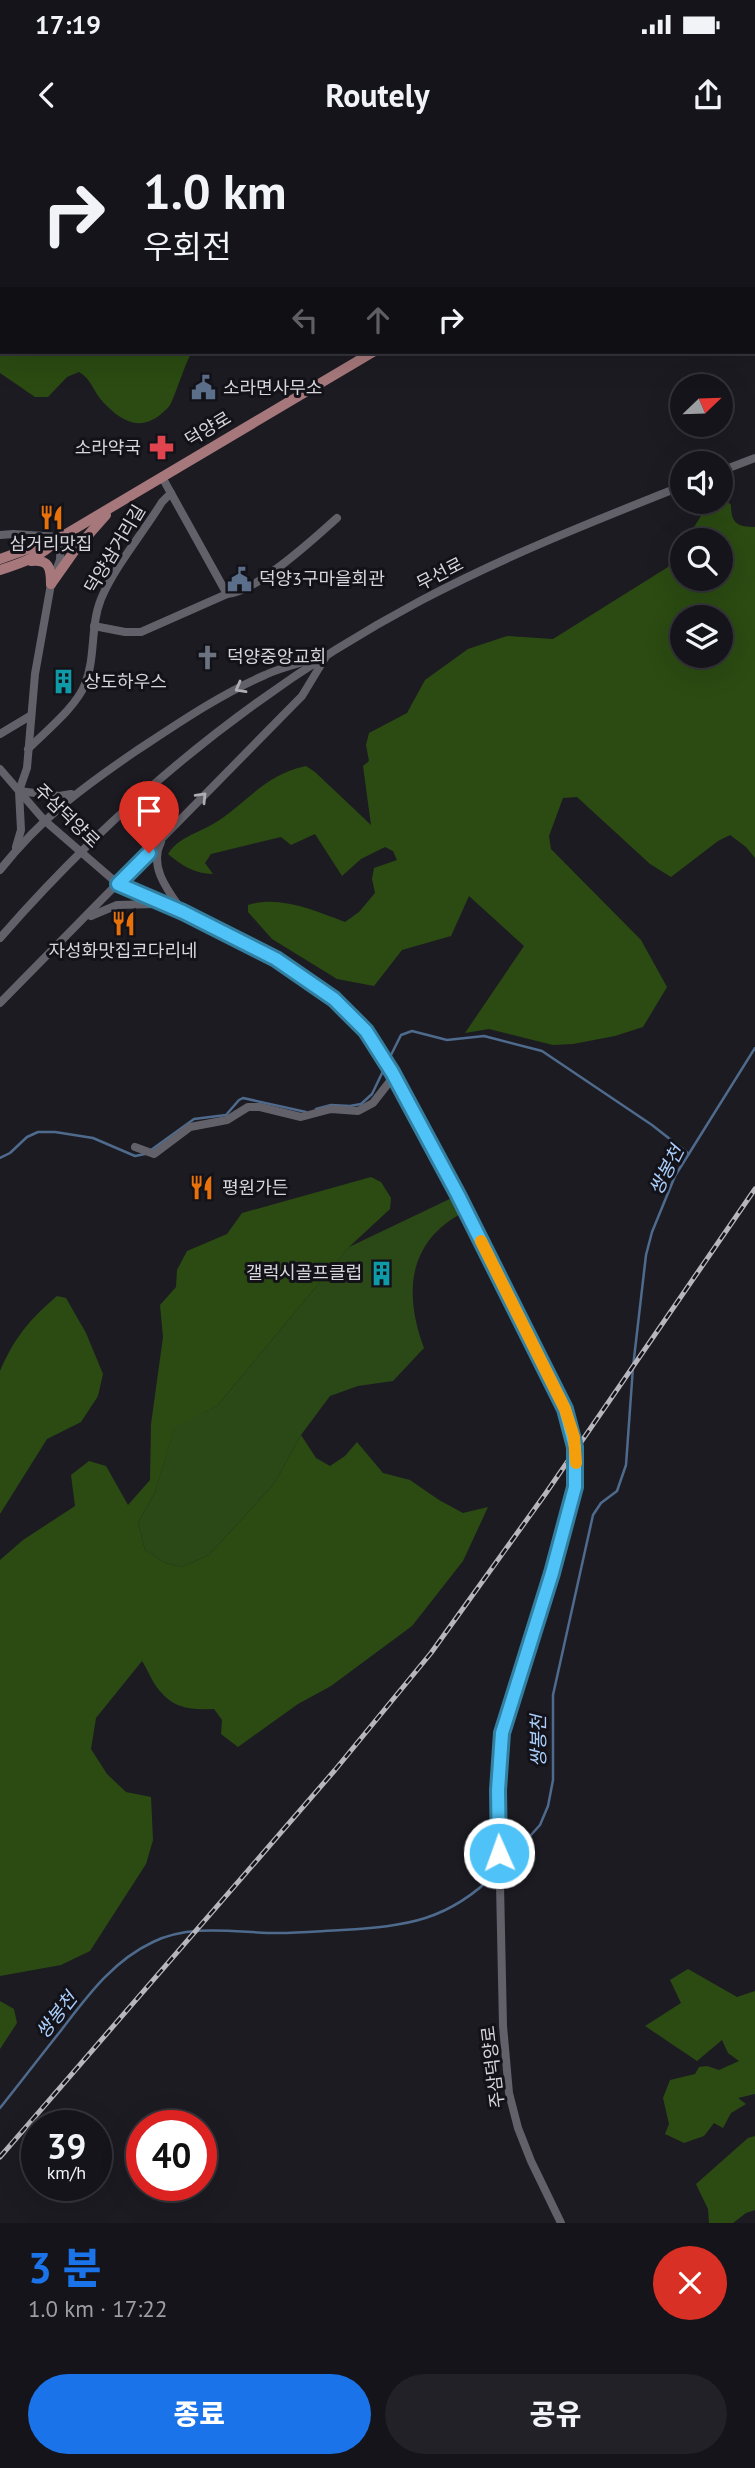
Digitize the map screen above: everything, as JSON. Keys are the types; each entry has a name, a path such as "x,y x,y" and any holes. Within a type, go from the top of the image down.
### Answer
{"main road":[{"name":"덕양로","path":"0,559 61,537 370,354"},
{"path":"51,584 75,550 115,505"},
{"name":"덕양로","path":"0,570 26,562 49,549 61,537"},
{"path":"26,562 43,561 47,564 51,584"}],"street":[{"path":"733,466 755,458"},
{"path":"162,477 227,594"},
{"name":"무선로","path":"0,938 101,832 159,779 219,730 327,656 419,602 506,559 670,491"},
{"name":"덕양삼거리길","path":"28,749 66,711 84,687 100,602 162,502 171,493"},
{"path":"94,626 141,632 242,590 292,559 337,518"},
{"path":"0,535 61,537"},
{"name":"주삼덕양로","path":"61,537 60,560 51,584 35,674 26,772 19,791 44,820 118,884 183,912 276,959 316,985 353,1016 384,1058 458,1195 572,1427 576,1474 572,1505 502,1733 498,1790 503,2026 509,2093 526,2150 561,2223"},
{"path":"0,870 44,820 76,793 198,711 252,681 281,669 327,656"},
{"path":"0,1003 302,696 327,656"},
{"path":"0,734 30,716"},
{"path":"0,769 19,791 21,830 19,842 11,856"},
{"path":"19,791 63,796 76,793"},
{"path":"164,837 157,853 160,873 166,888 183,912"},
{"path":"82,920 117,905 162,904"},
{"path":"135,1147 152,1154 158,1152 190,1127 227,1120 248,1107 260,1107 301,1117 331,1109 354,1112 363,1109 379,1096 393,1074"}],"green space":[{"path":"0,354 191,354 169,406 160,415 144,423 123,419 109,408 87,378 79,372 67,377 48,397 35,397 0,373"},
{"path":"702,514 732,514 736,523 755,527 755,858 730,835 671,877 650,864 577,797 563,798 549,836 551,849 641,940 667,987 643,1027 615,1036 553,1045 489,1029 465,1033 524,946 469,896 451,936 402,950 374,986 337,979 272,939 248,912 248,905 260,902 285,903 345,922 359,912 375,893 372,879 374,868 397,860 393,851 385,847 361,859 342,876 315,834 291,845 281,837 211,854 205,863 213,874 189,868 168,854 183,840 225,816 267,783 291,770 306,766 371,825 363,766 369,761 366,745 369,733 407,713 425,680 468,649 507,636 553,639 670,564 670,591 733,591 733,528 693,528"},
{"path":"371,1177 381,1182 391,1198 390,1209 349,1247 217,1406 175,1427 155,1492 138,1523 145,1550 165,1563 182,1567 209,1555 274,1484 301,1435 316,1458 330,1466 345,1456 357,1442 383,1473 410,1480 463,1513 488,1507 463,1561 412,1626 331,1686 298,1704 238,1747 221,1734 222,1720 214,1709 191,1708 171,1701 157,1687 142,1661 96,1718 91,1749 107,1774 126,1792 151,1797 153,1840 146,1864 90,1951 61,1965 0,1976 0,1560 23,1540 75,1506 71,1475 89,1461 106,1466 128,1505 150,1480 151,1424 163,1337 160,1305 176,1287 177,1270 187,1251 227,1234 242,1213"},
{"name":"갤럭시골프클럽","path":"458,1195 466,1211 432,1237 415,1269 414,1307 424,1348 393,1381 358,1386 330,1396 301,1435 274,1484 209,1555 182,1567 165,1563 145,1550 138,1523 155,1492 175,1426 217,1406 349,1247"},
{"path":"57,1296 66,1298 86,1333 103,1374 98,1396 81,1422 47,1439 0,1514 0,1371 11,1348 24,1330"},
{"path":"688,1969 737,1997 755,1991 755,2094 738,2098 746,2104 731,2113 723,2128 714,2123 704,2136 684,2143 665,2134 669,2124 663,2098 670,2080 695,2074 699,2067 707,2066 719,2070 739,2061 728,2053 722,2040 697,2061 645,2026 681,2003 670,1980"},
{"path":"0,2001 14,2009 17,2023 0,2049"},
{"path":"755,2136 755,2210 733,2223 709,2223 708,2209 696,2184 748,2138"}],"waterway":[{"path":"388,1061 401,1035 412,1031 447,1040 484,1036 542,1051 652,1125 689,1154"},
{"name":"쌍봉천","path":"503,1866 540,1825 548,1806 553,1780 553,1695 593,1515 601,1503 617,1491 626,1465 633,1367 646,1255 652,1232 675,1176 755,1048"},
{"path":"316,1109 331,1105 361,1104 372,1094 385,1067"},
{"path":"151,1150 194,1119 226,1115 243,1098 306,1112"},
{"path":"0,1158 38,1132 93,1138 135,1156 145,1154"},
{"name":"쌍봉천","path":"0,2108 79,2007 112,1970 153,1942 168,1936 199,1931 294,1933 407,1923 461,1902 496,1873"}],"railway":[{"path":"0,2157 335,1770 431,1653 546,1493 755,1189"}],"slow traffic":[{"path":"481,1241 565,1409 572,1427 576,1463"}],"place":[{"name":"소라면사무소","path":"203,388"},
{"name":"소라약국","path":"161,448"},
{"name":"삼거리맛집","path":"51,517"},
{"name":"덕양3구마을회관","path":"239,579"},
{"name":"덕양중앙교회","path":"207,657"},
{"name":"상도하우스","path":"64,682"},
{"name":"자성화맛집코다리네","path":"123,924"},
{"name":"평원가든","path":"202,1188"},
{"name":"갤럭시골프클럽","path":"382,1273"}],"route":[{"path":"149,853 118,884 183,912 276,959 334,999 366,1031 392,1072 458,1195 572,1427 576,1474 572,1505 502,1733 498,1790 499,1853"}]}
